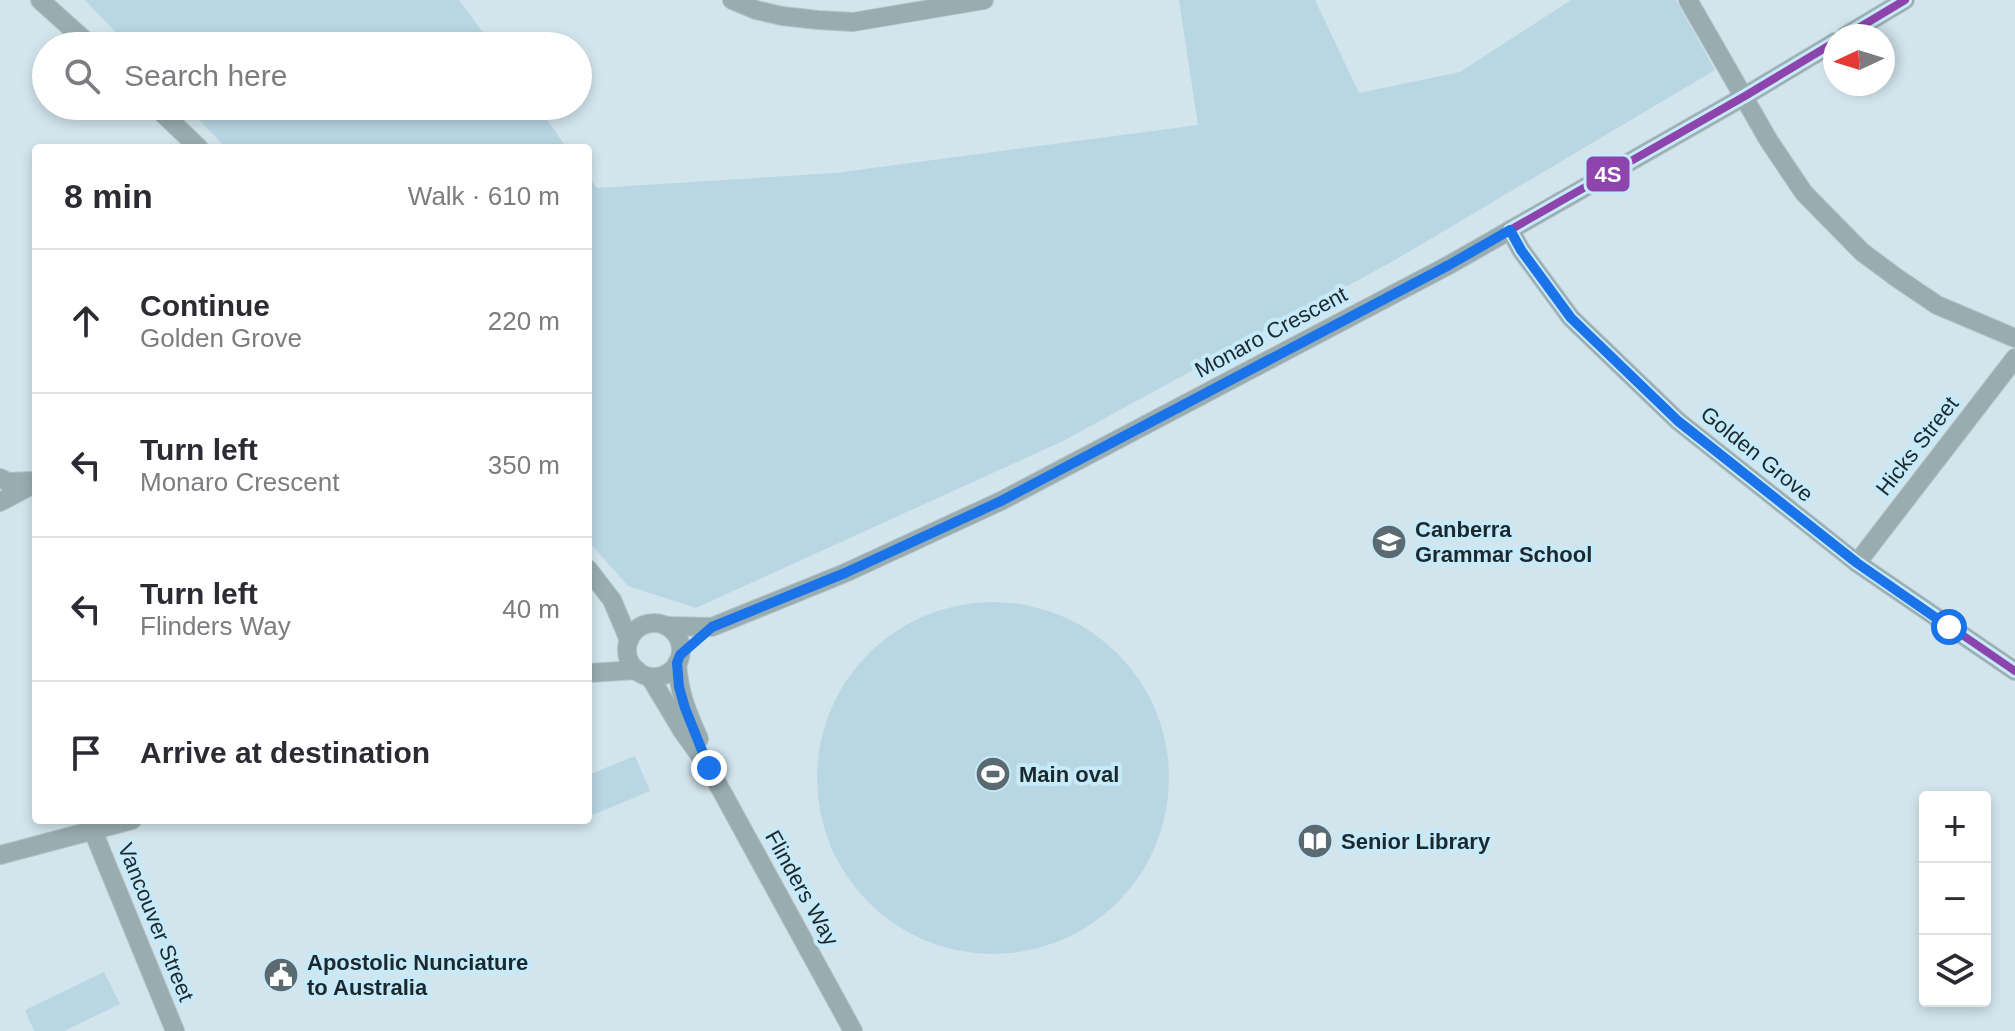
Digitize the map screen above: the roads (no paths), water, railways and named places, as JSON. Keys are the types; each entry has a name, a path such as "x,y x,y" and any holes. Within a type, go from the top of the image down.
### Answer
{"street":[{"path":"40,0 75,32"},
{"path":"732,0 782,16 853,22 984,0"},
{"path":"1688,0 1769,141 1804,193 1862,252 1937,305 2015,338"},
{"path":"1865,24 1905,0"},
{"name":"Monaro Crescent","path":"679,659 712,627 845,573 1001,501 1436,273 1823,49"},
{"path":"170,120 195,144"},
{"name":"Golden Grove","path":"1510,230 1571,318 1678,421 1857,563 2015,671"},
{"name":"Hicks Street","path":"1857,563 2015,358"},
{"path":"0,478 8,482 32,482"},
{"path":"0,502 32,484"},
{"path":"592,574 612,600 628,642 628,657 644,674"},
{"path":"592,673 666,674 679,659 678,639 612,600"},
{"path":"592,671 628,642 634,632 658,625"},
{"name":"Monaro Crescent","path":"658,625 712,627"},
{"name":"Flinders Way","path":"679,659 679,687 709,768 853,1031"},
{"name":"Flinders Way","path":"644,674 709,768"},
{"path":"0,855 115,824"},
{"name":"Vancouver Street","path":"93,831 175,1031"}],"place":[{"name":"Canberra Grammar School","path":"1389,542"},
{"name":"Main oval","path":"993,774"},
{"name":"Senior Library","path":"1315,841"},
{"name":"Apostolic Nunciature to Australia","path":"281,975"}]}
